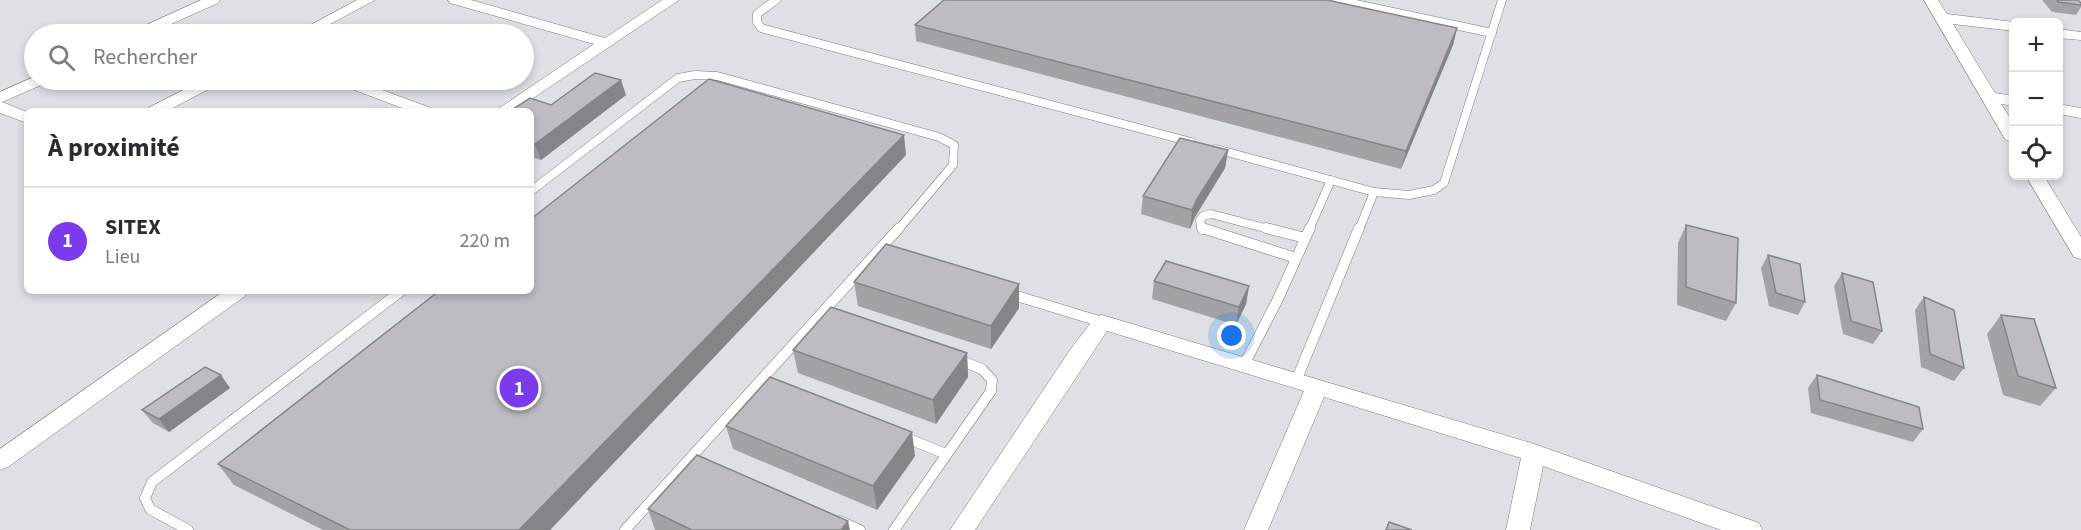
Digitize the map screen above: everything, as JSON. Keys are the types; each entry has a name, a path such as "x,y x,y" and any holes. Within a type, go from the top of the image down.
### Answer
{"street":[{"path":"160,24 213,0"},
{"path":"321,24 368,0"},
{"path":"455,0 607,43"},
{"path":"508,108 672,0"},
{"path":"1931,0 2009,132"},
{"path":"1942,18 2009,26"},
{"path":"2063,34 2081,36"},
{"path":"0,98 24,87"},
{"path":"160,108 195,90"},
{"path":"369,90 418,108"},
{"path":"1988,97 2009,100"},
{"path":"0,107 24,117"},
{"path":"2063,110 2081,113"},
{"path":"2038,180 2073,227 2081,253"},
{"path":"0,461 234,294"},
{"path":"962,530 1102,322 1534,453 1750,530"},
{"path":"1256,530 1306,384"},
{"path":"1518,530 1534,453"}],"lane":[{"path":"776,0 757,14 761,28 1195,143"},
{"path":"1337,0 1492,33"},
{"path":"1206,146 1374,192 1409,195 1434,190 1443,183 1502,0"},
{"path":"534,189 678,78 694,75 717,76 939,137 954,145 953,165 878,253 761,381 697,459 625,530"},
{"path":"1244,365 1331,180"},
{"path":"1306,384 1374,192"},
{"path":"1296,258 1202,230 1200,220 1211,214 1305,238"},
{"path":"878,253 890,256"},
{"path":"1002,291 1102,322"},
{"path":"188,530 150,509 145,498 152,482 397,294"},
{"path":"823,313 834,317"},
{"path":"894,530 991,391 992,380 982,369 950,358"},
{"path":"761,381 772,386"},
{"path":"892,432 946,454"},
{"path":"828,516 860,530"}],"building":[{"path":"944,0 1327,0 1457,28 1406,151 915,25"},
{"path":"2057,0 2078,0 2081,5 2058,2"},
{"path":"595,73 621,80 534,144 534,108 515,108 530,98 551,105"},
{"path":"709,79 904,135 519,530 350,530 218,464 435,294 534,294 534,217"},
{"path":"1180,138 1228,150 1192,210 1143,196"},
{"path":"1686,225 1738,238 1736,303 1686,287"},
{"path":"886,244 1019,284 991,326 854,282"},
{"path":"1768,255 1800,264 1805,302 1776,293"},
{"path":"1166,261 1249,286 1239,307 1154,281"},
{"path":"1842,273 1873,282 1882,331 1851,321"},
{"path":"1924,297 1954,310 1964,368 1930,354"},
{"path":"831,307 967,353 933,400 793,350"},
{"path":"2001,315 2034,319 2056,388 2018,376"},
{"path":"205,367 221,375 159,419 142,410"},
{"path":"1817,375 1919,407 1923,429 1820,400"},
{"path":"770,377 912,432 873,486 726,426"},
{"path":"697,455 848,521 841,530 692,530 648,509"},
{"path":"1389,522 1412,530 1386,530"}],"place":[{"name":"SITEX","path":"519,388"}]}
